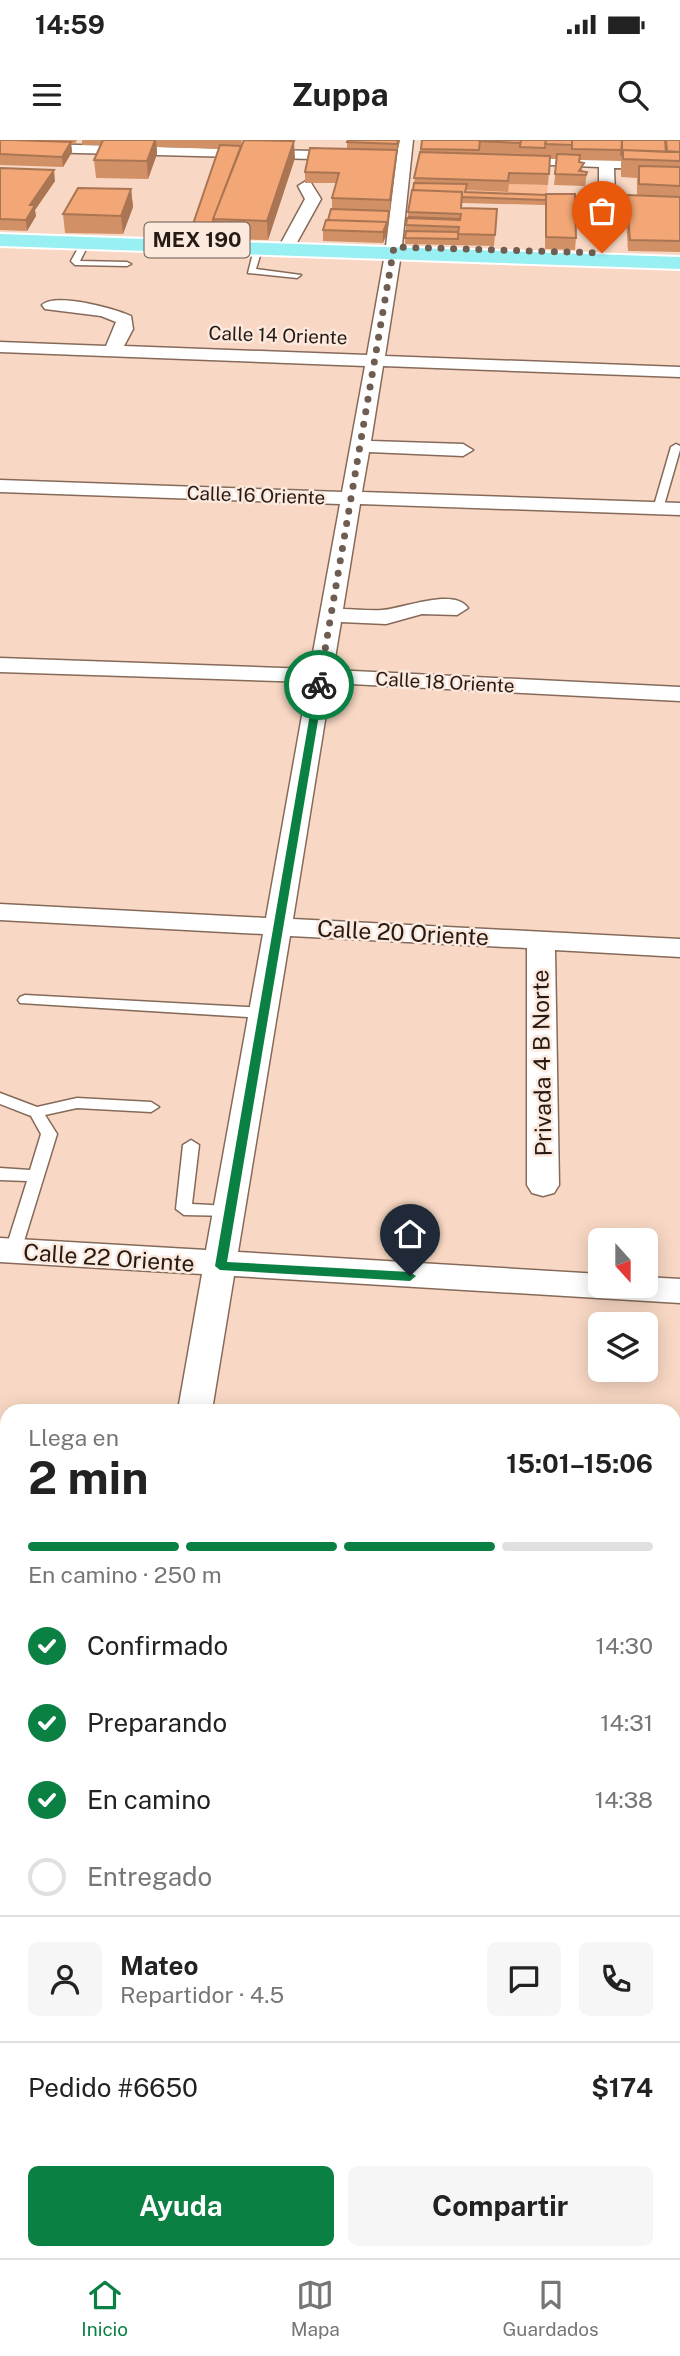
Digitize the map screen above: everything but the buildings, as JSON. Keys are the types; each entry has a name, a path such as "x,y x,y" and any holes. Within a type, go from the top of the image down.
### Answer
{"main road":[{"name":"MEX 190","path":"0,233 119,235 680,263"},
{"name":"MEX 190","path":"0,240 258,249 680,255"}],"street":[{"path":"196,1404 394,250 406,140"},
{"path":"0,146 288,149 364,156"},
{"path":"497,160 680,165"},
{"path":"606,163 607,196"},
{"path":"289,243 313,199 306,186"},
{"path":"51,305 105,311 125,320 124,330 113,350"},
{"name":"Calle 14 Oriente","path":"0,347 680,372"},
{"path":"360,446 463,450"},
{"name":"Calle 16 Oriente","path":"0,486 680,509"},
{"path":"331,615 386,617 421,607 457,608"},
{"name":"Calle 18 Oriente","path":"0,665 321,676 680,694"},
{"name":"Calle 20 Oriente","path":"0,912 680,948"},
{"name":"Privada 4 B Norte","path":"541,940 543,1185"},
{"name":"Calle 22 Oriente","path":"6,1251 220,1266 680,1291"}],"lane":[{"path":"85,243 75,261 78,263 127,264"},
{"path":"258,249 251,271 298,275"},
{"path":"657,509 676,447"},
{"path":"25,1000 263,1013"},
{"path":"0,1098 36,1112 77,1103 151,1107"},
{"path":"6,1251 49,1134 36,1112"},
{"path":"191,1145 182,1216 229,1212"},
{"path":"0,1174 34,1176"}],"shaded area":[{"path":"509,184 548,185 546,200 465,198 466,190 507,192"}],"way so far":[{"path":"319,685 394,247 602,253"}],"route":[{"path":"319,685 220,1266 410,1276"}]}
